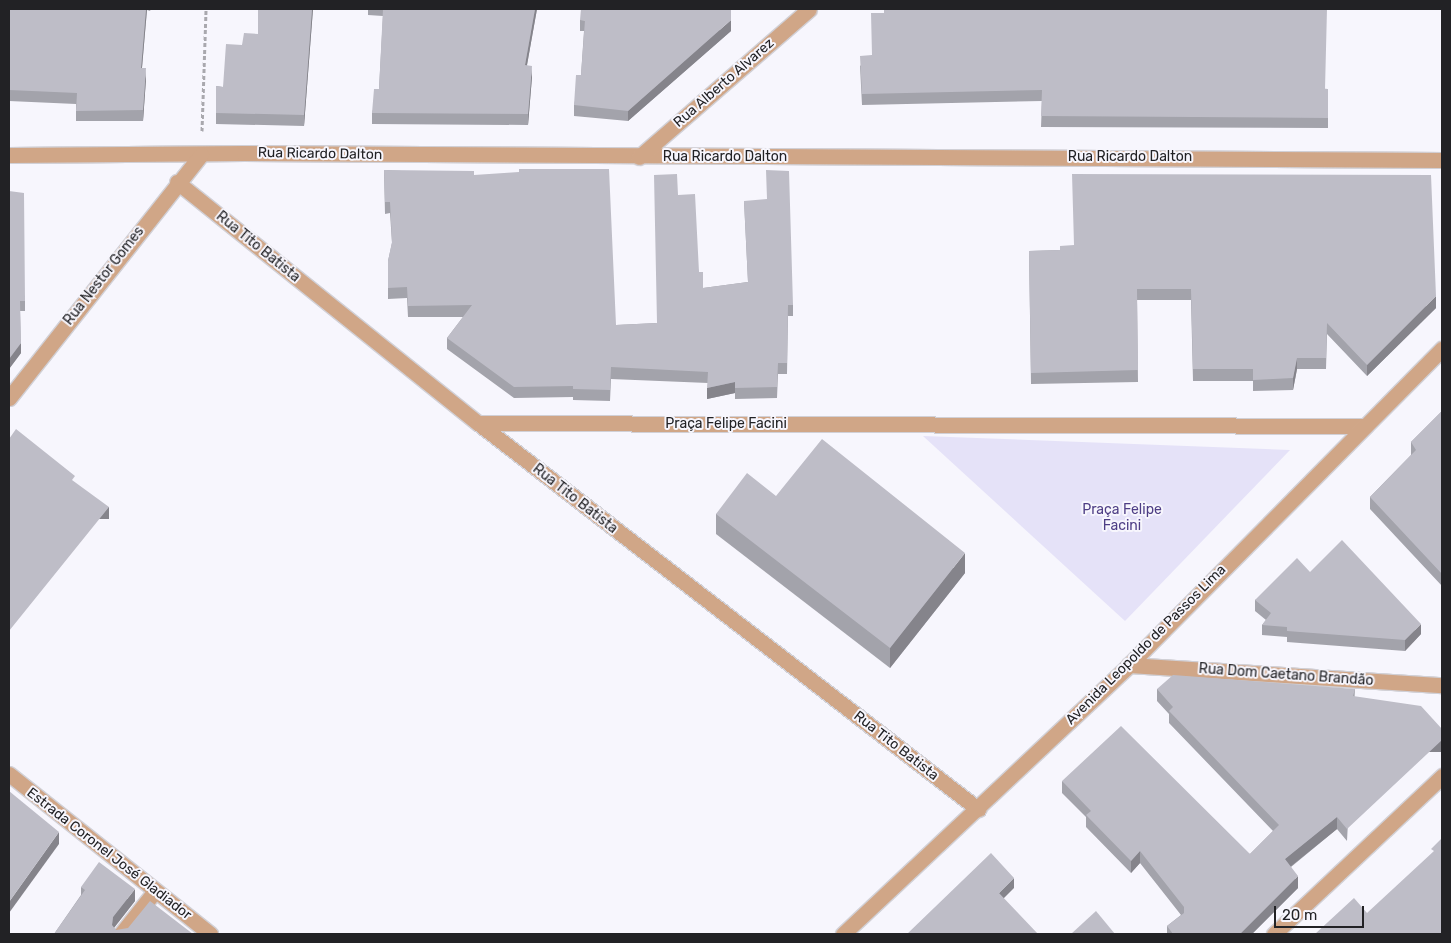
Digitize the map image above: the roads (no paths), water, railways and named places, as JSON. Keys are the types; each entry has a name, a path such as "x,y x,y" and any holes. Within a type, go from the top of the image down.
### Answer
{"street":[{"name":"Rua Alberto Alvarez","path":"639,157 809,9"},
{"name":"Rua Ricardo Dalton","path":"9,155 1094,156 1442,160"},
{"name":"Rua Nestor Gomes","path":"9,398 177,182 201,155"},
{"name":"Rua Tito Batista","path":"177,182 478,423 978,809"},
{"name":"Avenida Leopoldo de Passos Lima","path":"842,934 978,809 1129,665 1442,349"},
{"name":"Praça Felipe Facini","path":"478,423 1365,426"},
{"name":"Rua Dom Caetano Brandão","path":"1129,665 1442,685"},
{"name":"Estrada Coronel José Gladiador","path":"9,774 210,934"},
{"path":"1274,934 1442,776"},
{"path":"121,934 155,891"}]}
